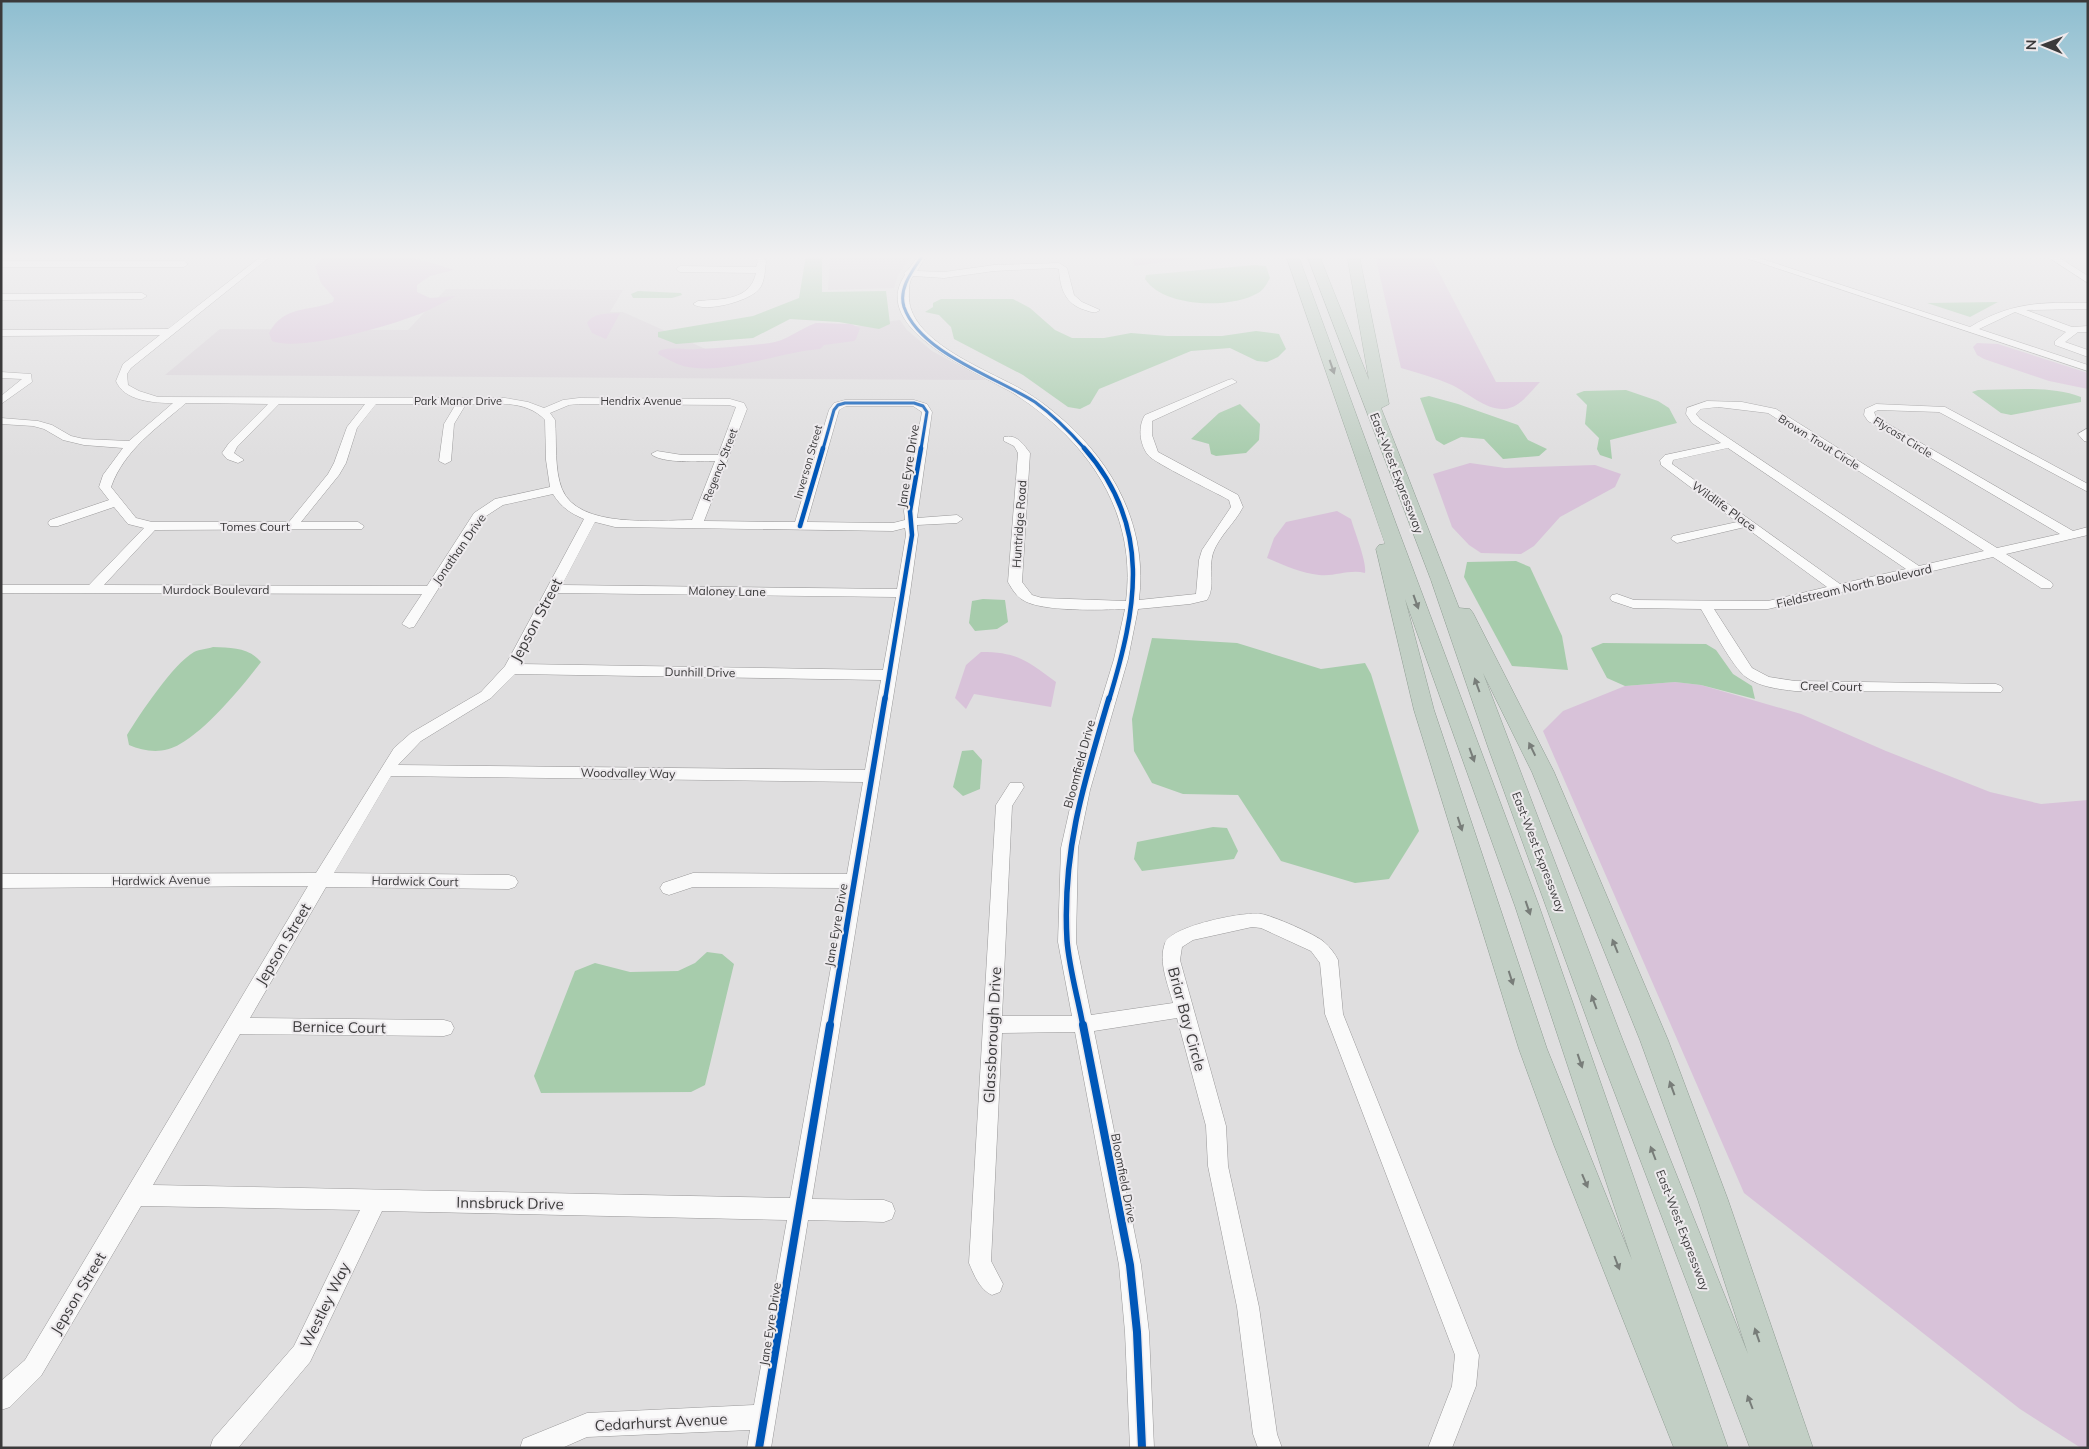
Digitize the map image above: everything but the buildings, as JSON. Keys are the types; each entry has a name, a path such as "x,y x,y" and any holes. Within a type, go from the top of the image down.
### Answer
{"highway":[{"name":"East-West Expressway","path":"1316,323 1387,524 1527,906 1712,1448"},
{"name":"East-West Expressway","path":"1339,323 1440,580 1489,720 1609,1041 1768,1448"},
{"path":"1366,323 1383,414 1382,429"},
{"path":"1387,524 1384,543 1396,601 1424,710 1534,1049 1570,1145 1692,1448"},
{"path":"1440,580 1453,594 1543,772 1646,1022 1713,1200 1796,1448"}],"street":[{"path":"1,334 169,332 181,323"},
{"name":"Bloomfield Drive","path":"912,323 915,328 945,352 1015,389 1036,403 1077,440 1102,470 1115,492 1129,535 1133,565 1133,604 1077,810 1068,860 1067,942 1130,1265 1137,1332 1142,1448"},
{"path":"1953,323 2088,368"},
{"path":"1973,329 1983,323"},
{"path":"1986,334 2002,323"},
{"path":"2053,323 2073,330 2088,330"},
{"path":"2073,330 2058,342 2088,354"},
{"name":"Park Manor Drive","path":"169,332 127,366 121,374 120,382 124,388 136,395 158,400 519,403 544,412"},
{"path":"1,375 27,376 27,382 1,402"},
{"path":"1133,604 1183,602 1202,597 1206,553 1237,507 1234,498 1153,454 1146,432 1146,422 1149,417 1232,382"},
{"path":"93,589 152,526 132,521 105,487 108,475 117,461 182,401"},
{"path":"238,460 230,457 228,453 233,445 276,401"},
{"path":"292,526 333,475 340,463 352,427 372,401"},
{"name":"Hendrix Avenue","path":"544,412 568,402 579,401 730,402 740,405"},
{"path":"445,461 449,424 463,402"},
{"name":"Jane Eyre Drive","path":"759,1448 853,880 903,593 912,535 910,511 927,412 924,406 914,404 845,403 838,405"},
{"name":"Regency Street","path":"696,525 742,409 740,405"},
{"name":"Inverson Street","path":"800,526 834,410 838,405"},
{"name":"Brown Trout Circle","path":"1918,571 1696,421 1691,414 1691,410 1706,405 1735,405 1753,406 1772,412 1996,553"},
{"name":"Flycast Circle","path":"2071,536 1872,419 1869,411 1876,407 1941,409 2088,489"},
{"path":"544,412 550,420 555,490 563,503 574,512 590,519 635,524 893,527 922,520 957,519"},
{"path":"1,420 34,423 48,427 68,438 90,443 134,445"},
{"path":"2088,431 2084,434 2088,439"},
{"name":"Huntridge Road","path":"1008,439 1018,444 1024,452 1015,582 1020,591 1030,599 1050,604 1133,604"},
{"name":"Wildlife Place","path":"1730,444 1668,457 1666,460 1667,464 1838,589"},
{"path":"657,454 677,458 722,458"},
{"name":"Jonathan Drive","path":"410,624 478,516 499,502 555,490"},
{"path":"54,523 116,502"},
{"name":"Jepson Street","path":"1,1398 33,1368 386,770 399,752 416,737 479,700 500,683 511,669 590,519"},
{"path":"1677,539 1748,523"},
{"name":"Tomes Court","path":"152,526 358,526"},
{"name":"Fieldstream North Boulevard","path":"1617,598 1633,604 1768,605 2088,531"},
{"path":"1996,553 2046,585"},
{"name":"Murdock Boulevard","path":"1,589 431,590"},
{"name":"Maloney Lane","path":"552,589 903,593"},
{"name":"Creel Court","path":"1705,605 1747,671 1761,680 1771,683 1795,686 1996,688"},
{"name":"Dunhill Drive","path":"511,669 889,675"},
{"name":"Woodvalley Way","path":"386,770 871,776"},
{"name":"Glassborough Drive","path":"992,1284 980,1263 1004,805 1016,787"},
{"name":"Hardwick Avenue","path":"1,882 321,880"},
{"name":"Hardwick Court","path":"321,880 508,882"},
{"path":"668,888 693,880 853,880"},
{"name":"Briar Bay Circle","path":"1270,1448 1265,1434 1248,1307 1218,1166 1216,1126 1186,1009 1171,960 1174,943 1189,934 1252,920 1263,921 1317,946 1328,960 1334,1014 1466,1355 1464,1386 1440,1448"},
{"path":"993,1025 1083,1024 1186,1009"},
{"name":"Bernice Court","path":"235,1026 444,1028"},
{"name":"Innsbruck Drive","path":"136,1195 884,1211"},
{"name":"Westley Way","path":"222,1448 302,1354 376,1200"},
{"name":"Cedarhurst Avenue","path":"532,1448 587,1425 764,1417"}],"shaded area":[{"path":"395,323 342,337 285,344 272,341 269,333 275,324"},
{"path":"415,323 647,323 710,351 802,341 849,327 881,323 902,323 907,330 932,351 986,380 165,375 220,329 408,330"},
{"path":"587,323 615,323 606,339 592,333"},
{"path":"714,323 783,323 753,338 676,344 658,337 658,332"},
{"path":"816,323 851,324 860,328 854,341 824,345 820,349 733,366 699,368 683,366 658,354 659,351 667,349 706,349 776,342"},
{"path":"843,323 890,323 879,329"},
{"path":"947,323 1047,323 1055,330 1072,338 1104,338 1131,333 1167,336 1222,336 1256,331 1279,334 1286,349 1278,357 1267,362 1257,361 1230,348 1191,351 1099,389 1090,404 1080,409 1068,407 1023,375 954,339 951,327"},
{"path":"1391,323 1465,323 1496,382 1540,382 1515,406 1497,409 1484,404 1452,385 1401,368"},
{"path":"1977,343 1998,344 2088,373 2088,389 2049,381 1984,359 1977,355 1973,347"},
{"path":"2030,389 2056,391 2081,397 2081,402 2011,415 2001,413 1972,392 1978,390"},
{"path":"1626,390 1658,401 1669,408 1677,423 1610,440 1612,459 1600,455 1597,449 1599,438 1585,424 1587,405 1576,394 1584,391"},
{"path":"1429,396 1518,425 1528,440 1547,449 1539,456 1503,459 1484,439 1461,437 1444,445 1436,440 1420,398"},
{"path":"1240,404 1260,424 1259,440 1246,453 1216,456 1211,454 1209,444 1191,439 1219,413"},
{"path":"1470,463 1505,468 1595,465 1621,474 1615,487 1560,517 1534,546 1521,554 1481,553 1469,545 1452,527 1433,474"},
{"path":"1337,511 1351,519 1363,555 1365,573 1312,574 1267,558 1274,538 1286,522"},
{"path":"1516,561 1530,567 1562,636 1568,670 1512,666 1464,577 1467,562"},
{"path":"983,599 1005,600 1008,622 997,629 975,631 969,623 972,601"},
{"path":"1152,638 1237,643 1321,669 1365,663 1371,674 1419,831 1389,879 1355,883 1281,861 1238,795 1183,794 1152,783 1134,751 1132,719"},
{"path":"1603,643 1706,644 1716,650 1733,674 1752,686 1755,699 1701,685 1675,682 1625,686 1607,678 1591,648"},
{"path":"213,647 245,651 251,653 261,662 213,718 180,744 161,751 141,749 129,745 127,735 148,703 176,667 194,652"},
{"path":"981,652 994,652 1022,659 1056,682 1051,707 974,694 966,709 955,698 966,665"},
{"path":"1675,682 1701,685 1801,714 1886,751 1990,792 2041,804 2088,800 2088,1448 2081,1448 2020,1409 1744,1193 1543,731 1563,711 1625,686"},
{"path":"973,750 982,760 980,789 963,796 953,787 962,751"},
{"path":"1213,827 1227,828 1238,851 1234,859 1142,871 1134,859 1137,842"},
{"path":"707,952 722,954 734,964 705,1085 691,1092 541,1093 534,1076 575,971 595,963 630,972 678,971 695,963"}],"cycle path":[{"path":"913,323 935,345 1036,403 1070,432 1107,477 1120,503 1129,531 1134,577 1132,605 1121,659 1089,764 1072,832 1067,879 1067,942 1130,1265 1137,1332 1142,1448"},
{"path":"759,1448 903,593 912,535 910,511 927,412 923,406 914,403 845,403 838,405 834,410 800,526"}]}
